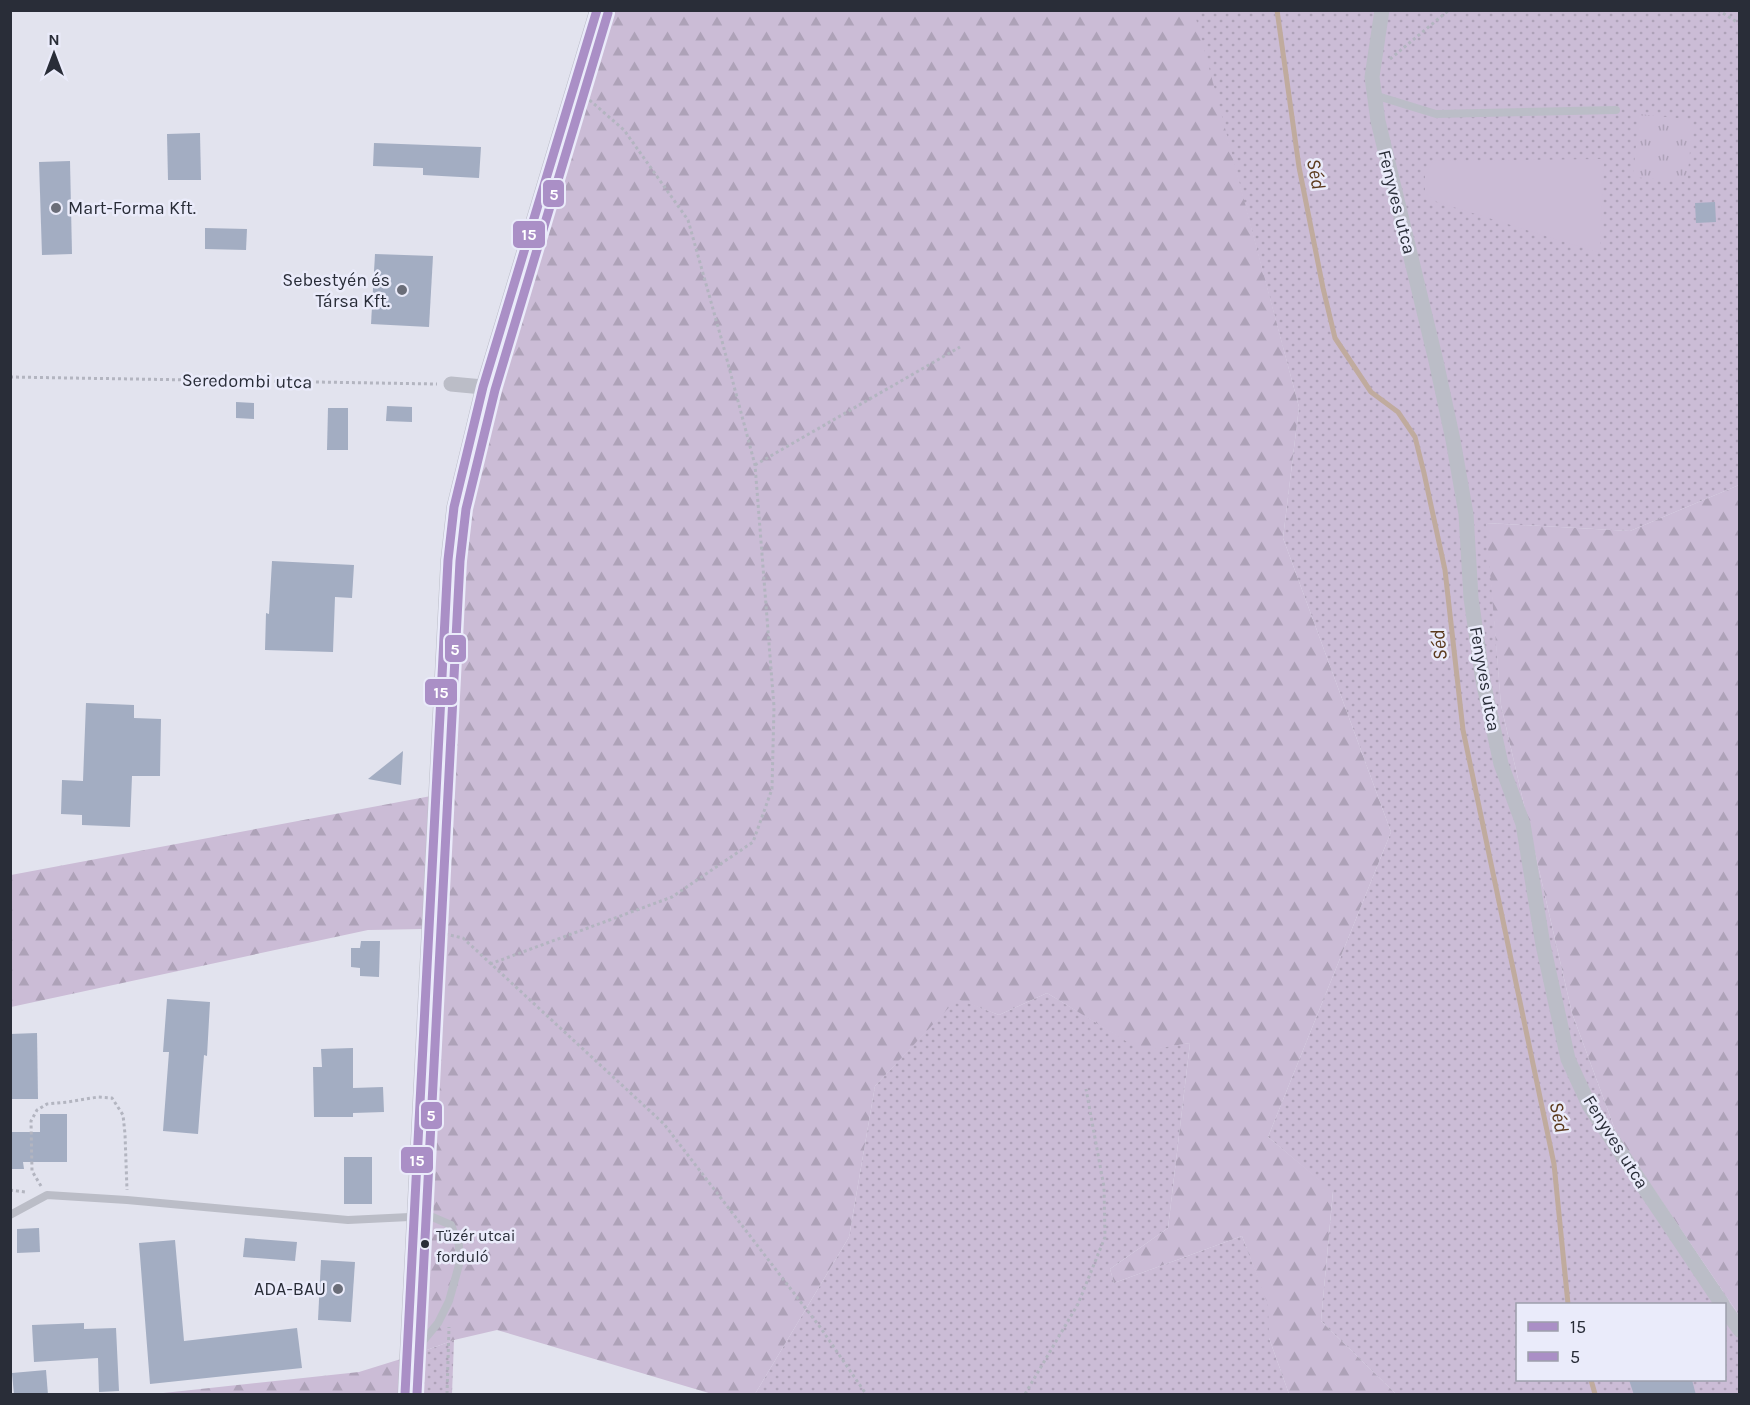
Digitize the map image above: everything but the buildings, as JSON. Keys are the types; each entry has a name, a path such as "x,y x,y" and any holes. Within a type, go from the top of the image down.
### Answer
{"street":[{"path":"405,1395 448,560 454,507 483,387 597,10"},
{"name":"Fenyves utca","path":"1382,10 1372,77 1378,121 1453,440 1466,514 1471,598 1483,681 1501,764 1523,824 1543,945 1568,1059 1589,1105 1721,1303"},
{"path":"451,384 483,387"},
{"name":"Fenyves utca","path":"1726,1310 1740,1330"}],"lane":[{"path":"1374,95 1436,114 1616,110"},
{"path":"10,1215 47,1195 348,1220 430,1216 451,1225 459,1245 459,1265 449,1301 438,1323 406,1361"}],"path":[{"path":"1372,77 1397,52 1449,10"},
{"path":"1718,10 1740,24"},
{"path":"490,964 672,897 753,842 772,789 774,707 755,465 688,220 624,130 573,86"},
{"path":"755,465 960,347"},
{"name":"Seredombi utca","path":"10,377 451,384"},
{"path":"429,930 463,938 664,1124 820,1327 866,1395"},
{"path":"1025,1395 1078,1304 1105,1237 1104,1187 1086,1089"},
{"path":"47,1195 32,1172 31,1121 37,1110 47,1104 98,1097 112,1098 123,1115 127,1200"},
{"path":"447,1395 449,1327 454,1319"}],"green space":[{"path":"596,11 1194,11 1299,407 1283,538 1391,832 1268,1137 1333,1191 1321,1321 1396,1394 1289,1394 1269,1338 1268,1305 1242,1236 1114,1283 1110,1269 1168,1228 1190,1043 1142,1051 1047,993 999,1015 957,999 875,1086 849,1237 755,1394 712,1394 497,1330 454,1340 405,1358 403,1394 154,1394 359,1372 404,1358 424,929 368,930 11,1007 11,875 431,796 443,557"},
{"path":"1193,11 1739,11 1739,485 1630,531 1487,523 1501,705 1572,1013 1617,1135 1739,1315 1739,1394 1396,1394 1321,1321 1333,1192 1268,1137 1391,832 1283,538 1299,407"},
{"path":"1639,114 1693,120 1687,182 1633,177"},
{"path":"1604,159 1600,253 1437,202 1425,193 1425,175 1433,161"},
{"path":"1739,485 1739,1315 1617,1135 1572,1013 1501,705 1486,523 1630,531"},
{"path":"1047,993 1142,1050 1190,1043 1168,1228 1110,1269 1114,1283 1242,1236 1269,1305 1269,1338 1289,1394 755,1394 849,1237 875,1086 957,998 999,1015"},
{"path":"454,1340 452,1394 403,1394 405,1358"}],"waterway":[{"name":"Séd","path":"1277,10 1299,167 1335,338 1371,392 1398,412 1415,437 1424,473 1445,570 1463,730 1554,1164 1568,1303"},
{"name":"Séd","path":"1591,1381 1595,1394"}],"transit line":[{"name":"15","path":"405,1394 448,560 454,507 483,387 597,10"},
{"name":"5","path":"417,1394 460,561 466,509 495,390 608,13"}],"place":[{"name":"Mart-Forma Kft.","path":"56,208"},
{"name":"Sebestyén és Társa Kft.","path":"402,290"},
{"name":"Tüzér utcai forduló","path":"425,1244"},
{"name":"ADA-BAU","path":"338,1289"}]}
